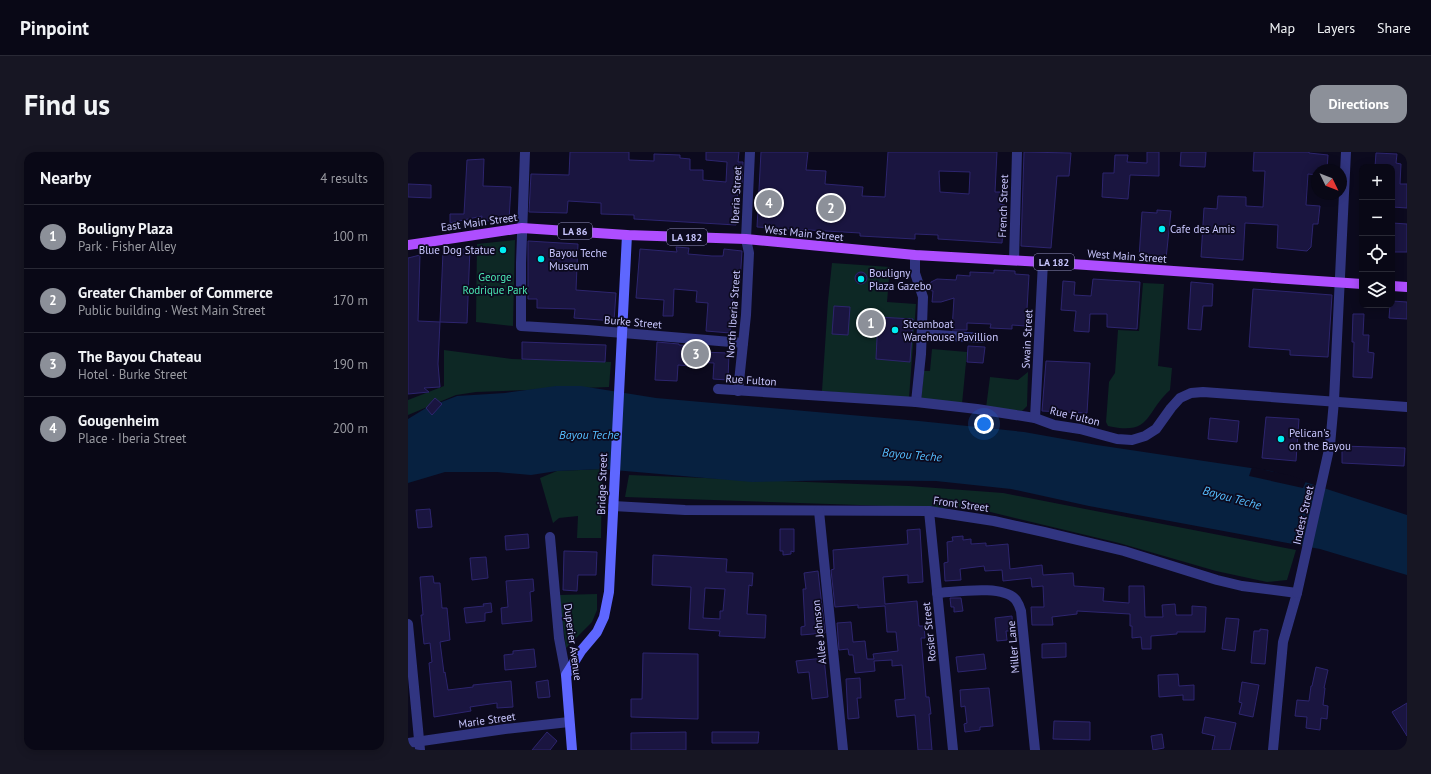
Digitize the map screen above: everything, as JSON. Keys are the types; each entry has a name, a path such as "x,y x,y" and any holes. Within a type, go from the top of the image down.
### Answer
{"main road":[{"name":"East Main Street","path":"408,246 436,240 522,228 627,235 746,239"},
{"name":"Bridge Street","path":"566,675 580,651 597,632 604,617 609,592 627,235"},
{"name":"West Main Street","path":"746,239 916,255 1014,260 1359,284"},
{"path":"1395,286 1407,287"},
{"name":"Duperier Avenue","path":"566,675 572,750"}],"street":[{"path":"522,228 525,152"},
{"name":"Iberia Street","path":"746,239 750,152"},
{"name":"French Street","path":"1014,260 1017,152"},
{"name":"Indest Street","path":"1273,750 1283,642 1303,571 1330,445 1334,401 1346,152"},
{"name":"Burke Street","path":"522,228 520,326 743,343"},
{"name":"North Iberia Street","path":"738,391 749,253 746,239"},
{"path":"916,255 915,272 923,297 922,334 916,402"},
{"name":"Swain Street","path":"1035,418 1044,262"},
{"path":"922,334 982,338"},
{"name":"Rue Fulton","path":"718,390 916,402 977,409 1035,418 1054,425 1080,429 1117,439 1132,440 1145,436 1156,429 1180,398 1191,393 1203,392 1407,407"},
{"name":"Front Street","path":"613,506 685,510 929,511 994,521 1124,551 1217,580 1242,586 1297,593"},
{"name":"Allée Johnson","path":"819,511 843,750"},
{"name":"Rosier Street","path":"929,511 953,750"},
{"name":"Duperier Avenue","path":"550,537 559,638 566,675"},
{"name":"Miller Lane","path":"937,593 991,590 1004,592 1015,599 1021,611 1035,750"},
{"path":"408,624 419,746"},
{"name":"Marie Street","path":"408,742 419,746 505,729 569,722"}],"green space":[{"name":"George Rodrique Park","path":"515,240 513,326 476,322 477,244"},
{"path":"832,263 890,267 887,302 916,304 909,398 822,391"},
{"path":"1143,283 1164,284 1158,366 1172,368 1170,390 1162,398 1146,420 1140,425 1133,428 1108,426 1106,422 1109,382 1115,373 1118,330 1139,331"},
{"path":"932,349 967,352 962,404 921,400 924,371 930,371"},
{"path":"444,350 512,359 611,362 609,387 476,392 456,395 408,415 408,400 444,386"},
{"path":"1028,372 1027,406 1022,411 986,408 990,377 1018,380"},
{"path":"602,469 601,538 577,538 578,516 559,518 553,523 540,478 557,471"},
{"path":"629,475 909,486 1003,493 1296,550 1287,580 1267,582 1216,571 1119,543 978,509 625,497"},
{"path":"597,594 597,610 592,622 566,648 559,595"}],"water":[{"name":"Bayou Teche","path":"556,386 581,386 656,398 919,421 1024,432 1097,445 1271,471 1407,515 1407,575 1320,549 1089,506 1011,489 936,481 844,480 752,482 602,469 557,471 531,475 497,472 445,472 408,483 408,419 426,408 457,396 505,393"}],"pier":[{"path":"1252,467 1288,475 1306,481 1303,488 1249,476"}],"building":[{"path":"570,152 629,152 629,160 654,161 654,154 680,155 680,158 690,159 690,170 703,170 703,180 726,182 727,162 706,160 706,152 739,152 738,162 743,162 742,183 738,183 736,225 634,219 634,215 601,214 601,203 568,201 567,213 529,212 531,174 569,175"},
{"path":"761,152 808,152 806,170 826,171 825,184 863,187 862,196 885,197 888,152 997,152 995,192 1001,192 1000,204 1005,205 1002,243 938,239 938,235 915,234 915,239 860,236 860,233 757,227","holes":["939,171 970,172 969,194 940,192"]},
{"path":"1024,152 1071,153 1069,176 1057,176 1051,248 1021,246"},
{"path":"1147,152 1159,152 1159,176 1130,175 1128,199 1102,197 1103,173 1114,173 1115,155 1128,155 1127,162 1147,163"},
{"path":"1181,152 1206,152 1205,167 1180,166"},
{"path":"1254,152 1309,152 1328,155 1327,164 1311,164 1311,174 1308,174 1306,205 1320,206 1318,224 1313,224 1311,247 1307,251 1277,248 1278,225 1245,223 1243,260 1201,257 1204,208 1217,209 1218,196 1246,197 1246,206 1263,207 1265,171 1253,171"},
{"path":"1376,153 1397,154 1396,163 1401,164 1400,184 1407,184 1407,208 1395,207 1395,164 1375,164"},
{"path":"484,159 483,186 511,187 509,220 481,221 482,216 450,223 450,214 464,214 467,160"},
{"path":"408,184 431,185 431,198 408,197"},
{"path":"1157,210 1171,211 1166,259 1139,258 1142,212 1157,213"},
{"path":"1395,223 1407,224 1407,252 1395,252"},
{"path":"528,241 578,244 576,290 616,293 614,321 574,318 575,309 537,308 537,299 528,299"},
{"path":"676,247 689,248 688,254 712,256 723,256 724,249 742,251 740,283 734,283 730,333 706,331 708,303 696,302 697,291 674,289 673,316 663,316 664,300 636,298 640,249 677,252"},
{"path":"470,248 467,323 440,322 443,252"},
{"path":"420,255 418,321 440,322 438,364 440,387 424,388 429,392 408,394 408,258"},
{"path":"994,270 1015,271 1015,274 1029,275 1026,326 1012,325 1012,329 990,328 991,324 967,323 967,330 952,330 954,298 941,302 932,302 933,291 928,290 931,282 937,279 956,280 957,275 970,276 970,272 994,273"},
{"name":"Bouligny Plaza Gazebo","path":"859,272 863,272 867,278 863,284 859,284 855,280 855,276"},
{"path":"1093,279 1140,282 1137,329 1107,327 1107,314 1090,314 1089,332 1074,331 1076,311 1061,310 1063,281 1075,282 1074,295 1091,296"},
{"path":"1191,282 1213,284 1212,306 1203,306 1201,330 1188,329"},
{"path":"1253,289 1332,295 1328,357 1290,355 1290,350 1249,347"},
{"path":"1395,301 1407,302 1407,319 1389,318 1390,308 1395,308"},
{"path":"834,306 850,307 848,335 832,334"},
{"path":"1353,314 1364,314 1363,335 1369,335 1368,352 1374,353 1372,378 1353,377"},
{"name":"Steamboat Warehouse Pavillion","path":"878,317 913,319 910,362 876,359"},
{"path":"522,342 606,345 605,362 522,359"},
{"path":"657,342 701,346 701,352 729,353 728,380 713,379 714,363 691,362 691,366 678,365 677,381 655,380"},
{"path":"968,346 985,347 983,363 967,362"},
{"path":"1046,361 1090,363 1087,413 1042,411"},
{"path":"435,398 442,404 432,415 426,408"},
{"name":"Pelican's on the Bayou","path":"1266,417 1299,419 1296,461 1262,458"},
{"path":"1210,418 1239,421 1237,442 1208,439"},
{"path":"1342,446 1405,448 1404,466 1342,463"},
{"path":"430,509 432,527 418,528 416,510"},
{"path":"780,529 794,529 794,552 791,551 791,554 783,555 783,551 780,551"},
{"path":"920,529 923,582 908,583 908,575 883,577 885,604 917,601 919,626 924,626 925,638 921,638 926,697 929,697 931,714 929,714 932,750 918,750 915,715 897,717 895,700 905,699 902,665 892,666 892,660 874,661 875,671 855,673 853,655 849,655 848,649 839,650 837,623 851,622 853,642 865,641 867,659 874,659 873,654 898,651 896,632 887,632 885,606 858,608 858,605 835,607 831,570 834,569 833,550 908,544 907,530"},
{"path":"528,534 529,548 506,550 505,536"},
{"path":"963,536 963,540 971,539 971,544 986,543 986,546 1008,544 1010,569 1042,565 1043,575 1073,573 1074,586 1104,588 1103,601 1129,603 1129,586 1144,586 1145,617 1163,617 1162,605 1175,604 1176,615 1192,615 1192,606 1206,607 1205,632 1177,632 1177,634 1151,636 1151,649 1142,649 1141,637 1132,638 1130,614 1077,611 1077,614 1052,617 1053,625 1032,625 1031,607 1044,607 1043,586 1032,587 1031,578 1003,581 1002,570 985,571 984,566 960,569 961,580 945,581 944,563 948,562 947,542 953,541 952,537"},
{"path":"564,551 597,552 596,575 578,575 577,591 563,590"},
{"path":"653,555 727,559 726,572 753,573 752,586 749,585 747,614 766,615 765,638 719,636 720,631 689,629 691,587 652,585","holes":["705,588 725,589 723,611 720,611 720,619 703,618"]},
{"path":"486,557 488,578 472,580 470,558"},
{"path":"818,571 825,633 801,635 801,627 805,626 803,589 806,589 804,573"},
{"path":"433,576 434,583 440,583 442,608 447,608 450,640 440,642 448,690 473,687 473,685 511,681 513,707 497,708 497,703 470,707 471,711 434,717 429,663 432,662 430,643 424,644 421,615 423,615 420,577"},
{"path":"533,579 534,591 530,592 532,621 502,624 501,608 508,607 506,581"},
{"path":"950,598 961,598 963,611 954,612 954,607 951,607"},
{"path":"491,603 492,612 485,613 485,621 466,623 464,608 484,606 483,604"},
{"path":"1012,616 1013,631 1006,631 1007,640 997,641 995,618"},
{"path":"1226,618 1239,619 1235,651 1222,649"},
{"path":"1260,629 1268,630 1265,664 1251,663 1254,631 1260,631"},
{"path":"1066,643 1066,657 1042,658 1042,644"},
{"path":"534,649 536,667 505,670 504,655 513,654 513,651"},
{"path":"643,653 698,654 698,719 631,717 631,699 642,699"},
{"path":"984,654 986,669 958,672 956,657"},
{"path":"824,658 828,697 812,699 809,672 798,673 796,661"},
{"path":"1316,667 1328,670 1324,688 1323,705 1328,706 1327,719 1321,718 1320,730 1306,728 1307,717 1295,716 1297,700 1309,701"},
{"path":"1178,674 1179,686 1194,685 1194,700 1183,700 1183,695 1159,697 1158,675"},
{"path":"860,678 861,698 857,698 859,718 848,719 846,679"},
{"path":"548,680 550,697 538,698 536,682"},
{"path":"1242,682 1259,685 1253,717 1239,714 1242,703 1239,702"},
{"path":"989,688 993,726 980,727 980,730 965,732 964,724 967,723 965,706 961,707 960,690"},
{"path":"1407,703 1407,736 1392,712"},
{"path":"1205,717 1236,723 1230,750 1212,750 1215,736 1202,733"},
{"path":"1054,721 1090,722 1090,740 1053,739"},
{"path":"547,732 557,741 550,750 532,750"},
{"path":"686,732 686,750 631,750 631,733"},
{"path":"712,732 759,732 758,743 712,743"},
{"path":"1162,734 1164,748 1153,750 1151,736"}],"place":[{"name":"Gougenheim","path":"769,203"},
{"name":"Greater Chamber of Commerce","path":"831,208"},
{"name":"Cafe des Amis","path":"1162,229"},
{"name":"Blue Dog Statue","path":"503,250"},
{"name":"Bayou Teche Museum","path":"541,259"},
{"name":"Bouligny Plaza Gazebo","path":"861,279"},
{"name":"Bouligny Plaza","path":"871,323"},
{"name":"Steamboat Warehouse Pavillion","path":"895,330"},
{"name":"The Bayou Chateau","path":"696,354"},
{"name":"Pelican's on the Bayou","path":"1281,439"}]}
